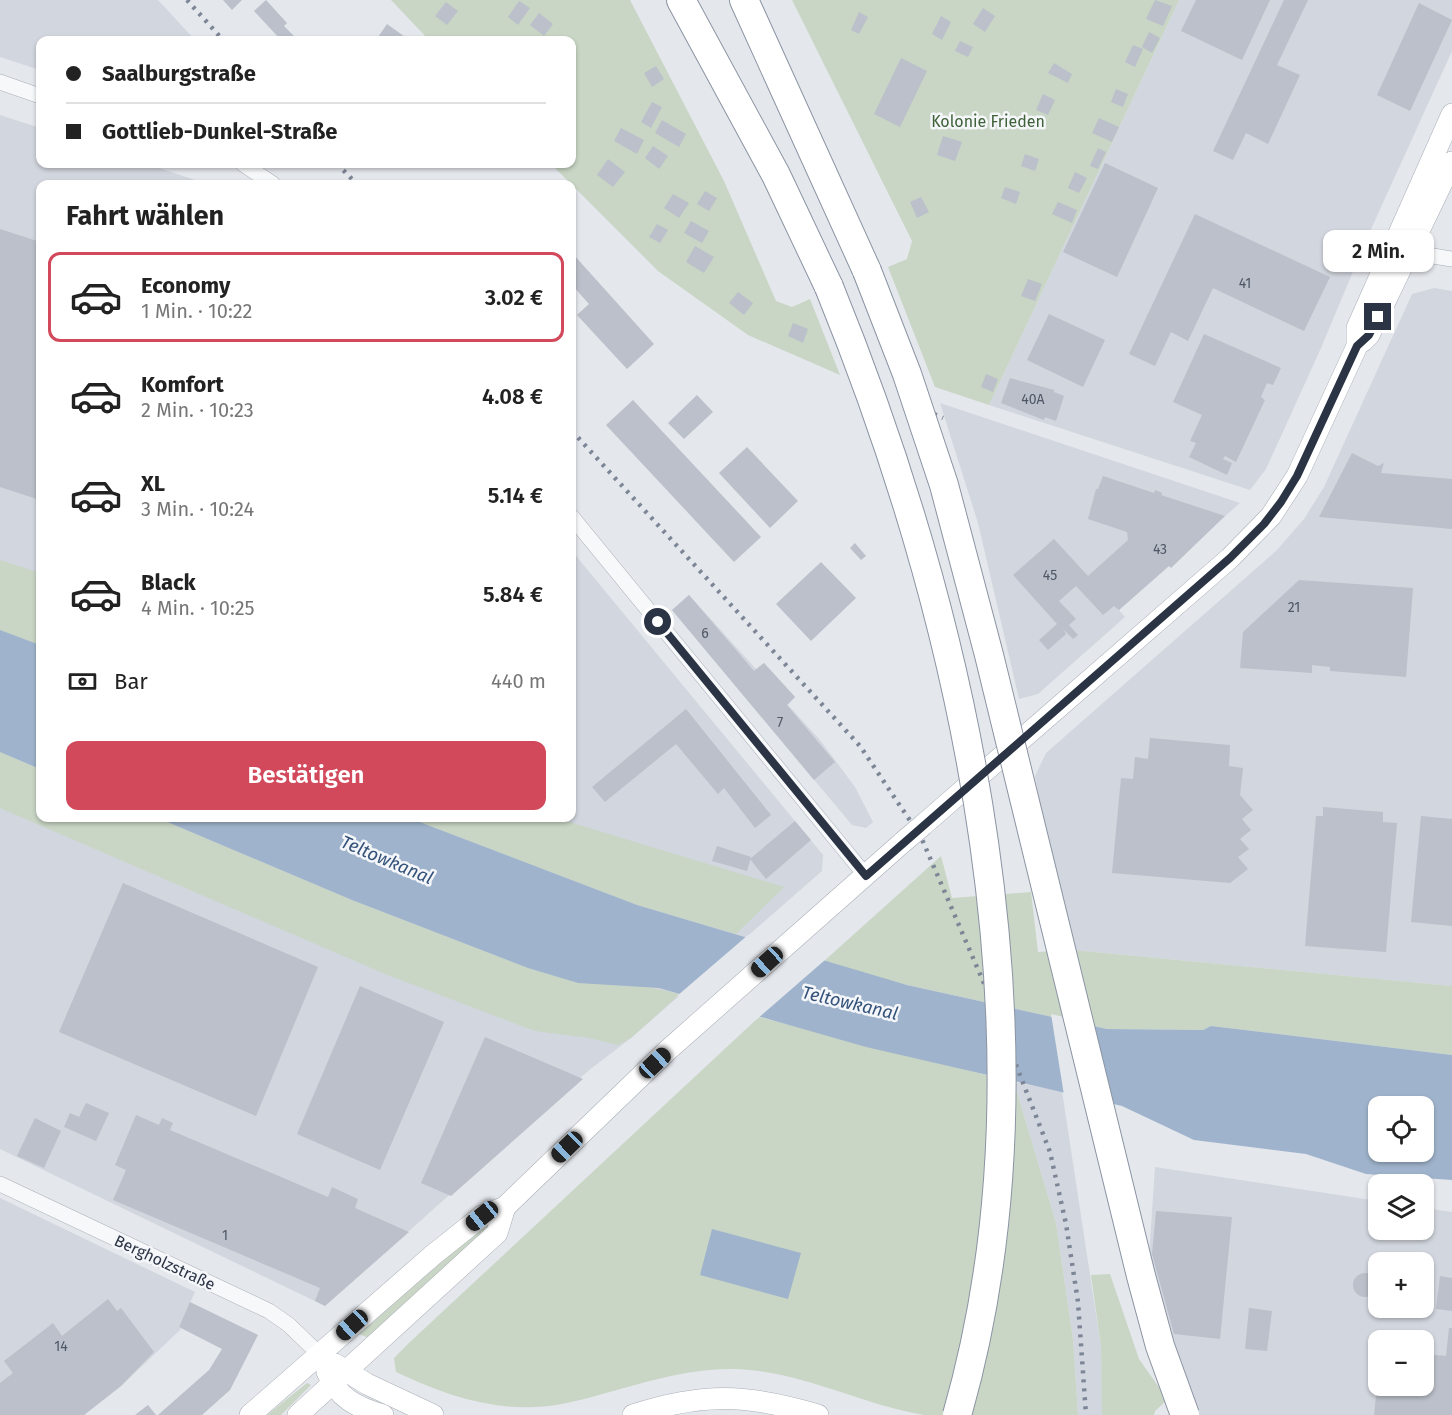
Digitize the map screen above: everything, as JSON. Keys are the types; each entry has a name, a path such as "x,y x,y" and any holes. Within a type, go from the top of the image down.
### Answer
{"highway":[{"path":"681,0 776,175 829,287 868,384 922,561 967,746 990,884 1000,1067 997,1187 986,1286 973,1354 957,1415"},
{"path":"744,0 867,271 907,374 944,485 989,655 1141,1276 1160,1346 1185,1415"}],"street":[{"path":"0,82 36,95"},
{"path":"1403,245 1452,114"},
{"path":"250,1415 402,1281 482,1216 505,1207 668,1050 1230,558 1264,524 1297,476 1357,346 1358,328 1452,162"},
{"path":"249,168 267,180"},
{"path":"1403,245 1452,258"},
{"path":"576,522 866,876"},
{"name":"Bergholzstraße","path":"0,1184 268,1311 289,1325 319,1354"},
{"path":"298,1415 496,1233 505,1207"},
{"path":"319,1354 339,1378 355,1406 382,1415"},
{"path":"339,1378 367,1384 433,1415"},
{"path":"633,1415 692,1400 734,1397 775,1403 818,1415"}],"shaded area":[{"path":"0,0 158,0 191,36 36,36 36,69 0,57"},
{"path":"1179,0 1452,0 1452,51 1266,469 1250,490 989,405"},
{"path":"0,115 36,127 36,168 159,168 195,180 36,180 36,822 576,822 576,556 823,855 822,871 631,1038 588,1071 325,1306 0,1149"},
{"path":"1434,288 1452,291 1452,986 1073,950 1047,846 1035,776 1046,753 1276,551 1304,519 1324,487 1412,294"},
{"path":"940,403 1240,503 1119,610 1125,617 1038,694 1019,699 978,523"},
{"path":"689,595 756,669 764,663 795,697 788,705 820,740 855,787 873,822 866,828 852,825 672,610"},
{"path":"1014,1082 1062,1091 1101,1347 1102,1415 1078,1415 1073,1339 1056,1223"},
{"path":"1155,1167 1368,1199 1368,1240 1434,1240 1434,1209 1452,1212 1452,1415 1199,1415 1184,1380 1149,1256"},
{"path":"0,1198 195,1292 179,1327 181,1329 121,1386 84,1415 0,1415"}],"green space":[{"path":"391,0 630,0 724,181 776,301 792,307 810,299 840,375 748,335 658,271 576,189 576,180 567,180 555,168 576,168 576,36 425,36"},
{"name":"Kolonie Frieden","path":"792,0 1179,0 989,405 935,387 888,267 907,259 912,241"},
{"path":"0,560 36,572 36,644 0,630"},
{"path":"0,752 36,767 36,822 167,822 352,900 528,968 578,983 639,985 680,994 631,1038 618,1045 589,1038 535,1031 385,974 0,808"},
{"path":"419,822 569,822 784,887 736,934 637,905"},
{"path":"941,856 952,898 1031,892 1038,952 1073,950 1452,986 1452,1055 1211,1026 1203,1030 1107,1029 907,985 823,962"},
{"path":"759,1017 1014,1082 1056,1223 1073,1339 1078,1415 924,1415 783,1375 735,1369 690,1372 562,1404 519,1407 477,1402 436,1389 396,1372 394,1358 410,1342"},
{"path":"493,1217 498,1218 369,1338 359,1334"},
{"path":"1110,1274 1139,1359 1165,1396 1166,1401 1155,1411 1154,1415 1102,1415 1101,1347 1091,1275"},
{"path":"307,1383 311,1385 281,1415 267,1415"}],"water":[{"path":"0,630 36,644 36,767 0,752"},
{"name":"Teltowkanal","path":"167,822 419,822 637,905 907,985 1107,1029 1203,1030 1211,1026 1452,1055 1452,1180 1434,1179 1434,1174 1366,1174 1306,1154 1194,1140 1122,1106 866,1047 659,988 578,983 528,968 352,900"},
{"path":"712,1229 801,1253 788,1299 700,1275"}],"pier":[{"path":"748,935 825,960 756,1020 677,996"},
{"path":"1051,1014 1091,1023 1112,1106 1064,1095"}],"building":[{"path":"223,0 242,0 232,10"},
{"path":"266,0 287,23 284,26 294,36 277,36 254,11"},
{"path":"1155,0 1172,6 1163,26 1146,19"},
{"path":"1196,0 1270,0 1242,60 1181,31"},
{"path":"1284,0 1308,0 1277,65 1300,75 1268,144 1246,133 1233,160 1213,151"},
{"path":"519,1 530,8 518,25 508,17"},
{"path":"446,2 458,11 447,25 435,16"},
{"path":"1419,3 1452,20 1410,111 1377,95"},
{"path":"983,8 995,16 985,32 973,24"},
{"path":"859,12 868,17 859,34 851,30"},
{"path":"539,13 553,24 544,36 530,25"},
{"path":"941,16 951,22 942,40 932,34"},
{"path":"387,24 404,36 379,36"},
{"path":"1149,32 1160,38 1152,53 1142,47"},
{"path":"960,41 973,47 968,57 955,51"},
{"path":"1133,45 1143,49 1135,67 1125,62"},
{"path":"901,58 927,71 900,127 874,114"},
{"path":"1054,63 1072,74 1068,83 1048,73"},
{"path":"656,66 664,79 652,87 644,73"},
{"path":"1116,89 1128,94 1123,107 1111,102"},
{"path":"1043,94 1055,100 1048,115 1036,110"},
{"path":"652,102 662,107 651,128 641,122"},
{"path":"1099,118 1119,127 1112,142 1092,133"},
{"path":"662,120 686,134 679,147 655,133"},
{"path":"621,128 644,140 637,154 614,141"},
{"path":"943,136 962,142 955,161 937,155"},
{"path":"653,146 668,156 659,169 645,158"},
{"path":"1098,148 1106,152 1098,169 1090,166"},
{"path":"1025,154 1039,159 1035,171 1021,166"},
{"path":"608,159 625,172 613,187 597,175"},
{"path":"1105,163 1158,188 1117,277 1063,252"},
{"path":"1075,172 1087,178 1079,193 1068,188"},
{"path":"1005,187 1020,192 1016,204 1001,198"},
{"path":"705,191 717,198 709,211 697,204"},
{"path":"673,194 689,203 679,218 664,208"},
{"path":"921,197 929,212 917,218 910,202"},
{"path":"1058,202 1077,210 1072,223 1052,214"},
{"path":"1195,214 1330,277 1304,331 1213,288 1188,341 1171,332 1155,366 1129,354"},
{"path":"691,221 709,231 702,243 684,233"},
{"path":"657,224 668,230 660,243 649,237"},
{"path":"0,229 36,241 36,499 0,487"},
{"path":"695,246 714,257 704,273 686,262"},
{"path":"576,257 654,344 627,369 577,315 589,304 576,289"},
{"path":"1028,279 1042,284 1035,301 1021,296"},
{"path":"738,292 753,303 744,315 729,303"},
{"path":"1049,314 1105,340 1083,387 1027,360"},
{"path":"793,323 808,329 803,343 788,336"},
{"path":"1204,334 1281,368 1273,385 1267,383 1261,397 1265,400 1236,462 1225,456 1223,459 1232,463 1227,475 1189,457 1196,443 1190,441 1202,415 1173,402"},
{"path":"986,374 998,379 993,392 981,387"},
{"path":"1010,378 1054,390 1064,396 1056,421 1045,417 1044,420 1001,403"},
{"path":"697,395 713,412 684,439 668,423"},
{"path":"633,400 761,537 734,562 606,425"},
{"path":"747,447 798,501 770,528 719,473"},
{"path":"1352,453 1378,466 1384,463 1381,473 1452,479 1452,529 1319,517"},
{"path":"1103,476 1154,493 1155,490 1162,493 1161,495 1225,516 1171,568 1169,566 1119,610 1114,606 1103,615 1076,586 1059,601 1076,619 1069,625 1078,635 1073,639 1064,630 1066,634 1048,650 1039,640 1057,624 1013,575 1054,539 1088,576 1128,540 1127,532 1088,519 1096,489"},
{"path":"855,543 866,556 861,560 850,548"},
{"path":"821,562 856,598 811,641 776,604"},
{"path":"1299,580 1413,588 1406,677 1330,671 1330,667 1312,665 1312,673 1240,668 1243,632"},
{"path":"689,595 754,671 764,663 795,697 787,705 835,762 814,780 672,610"},
{"path":"686,709 771,815 755,828 724,788 718,794 676,744 605,802 592,787"},
{"path":"1150,738 1230,745 1229,766 1243,768 1240,795 1253,810 1242,819 1251,830 1240,839 1249,849 1238,857 1248,869 1230,883 1112,873 1121,778 1133,779 1135,757 1148,759"},
{"path":"1323,807 1383,812 1383,822 1397,823 1386,952 1305,946 1316,816 1323,816"},
{"path":"1421,816 1452,819 1452,926 1411,922"},
{"path":"795,821 811,840 766,879 750,859"},
{"path":"717,846 751,857 747,871 712,861"},
{"path":"123,883 318,967 256,1116 59,1032"},
{"path":"360,986 444,1022 380,1170 297,1134"},
{"path":"485,1037 583,1079 451,1196 421,1183"},
{"path":"86,1103 109,1113 96,1141 64,1127 70,1113 79,1117"},
{"path":"136,1115 159,1125 162,1118 173,1123 170,1130 328,1197 332,1187 358,1199 355,1208 409,1232 325,1306 315,1301 320,1288 113,1200 126,1170 115,1165"},
{"path":"35,1118 61,1131 44,1168 17,1156"},
{"path":"1156,1211 1232,1217 1220,1339 1174,1334 1152,1254"},
{"path":"1360,1274 1368,1274 1368,1296 1365,1297 1360,1296 1354,1290 1353,1285 1354,1280"},
{"path":"1440,1276 1452,1278 1452,1311 1436,1309"},
{"path":"108,1299 117,1311 121,1308 154,1352 121,1386 84,1415 0,1415 0,1383 13,1373 4,1361 53,1323 62,1336"},
{"path":"190,1302 258,1335 230,1390 202,1415 158,1415 209,1370 222,1349 179,1327"},
{"path":"1249,1308 1272,1311 1267,1351 1245,1349"},
{"path":"1449,1328 1452,1328 1452,1415 1374,1415 1376,1396 1434,1396 1434,1355 1446,1356"},
{"path":"148,1405 156,1415 135,1415"}],"railway":[{"path":"187,0 219,36"},
{"path":"341,168 353,180"},
{"path":"934,414 943,418"},
{"path":"576,435 860,746 921,837 986,988 1050,1152 1066,1224 1078,1302 1086,1415"}],"route":[{"path":"658,622 866,876 1252,538 1281,502 1297,476 1357,346 1369,335 1378,317"}]}
